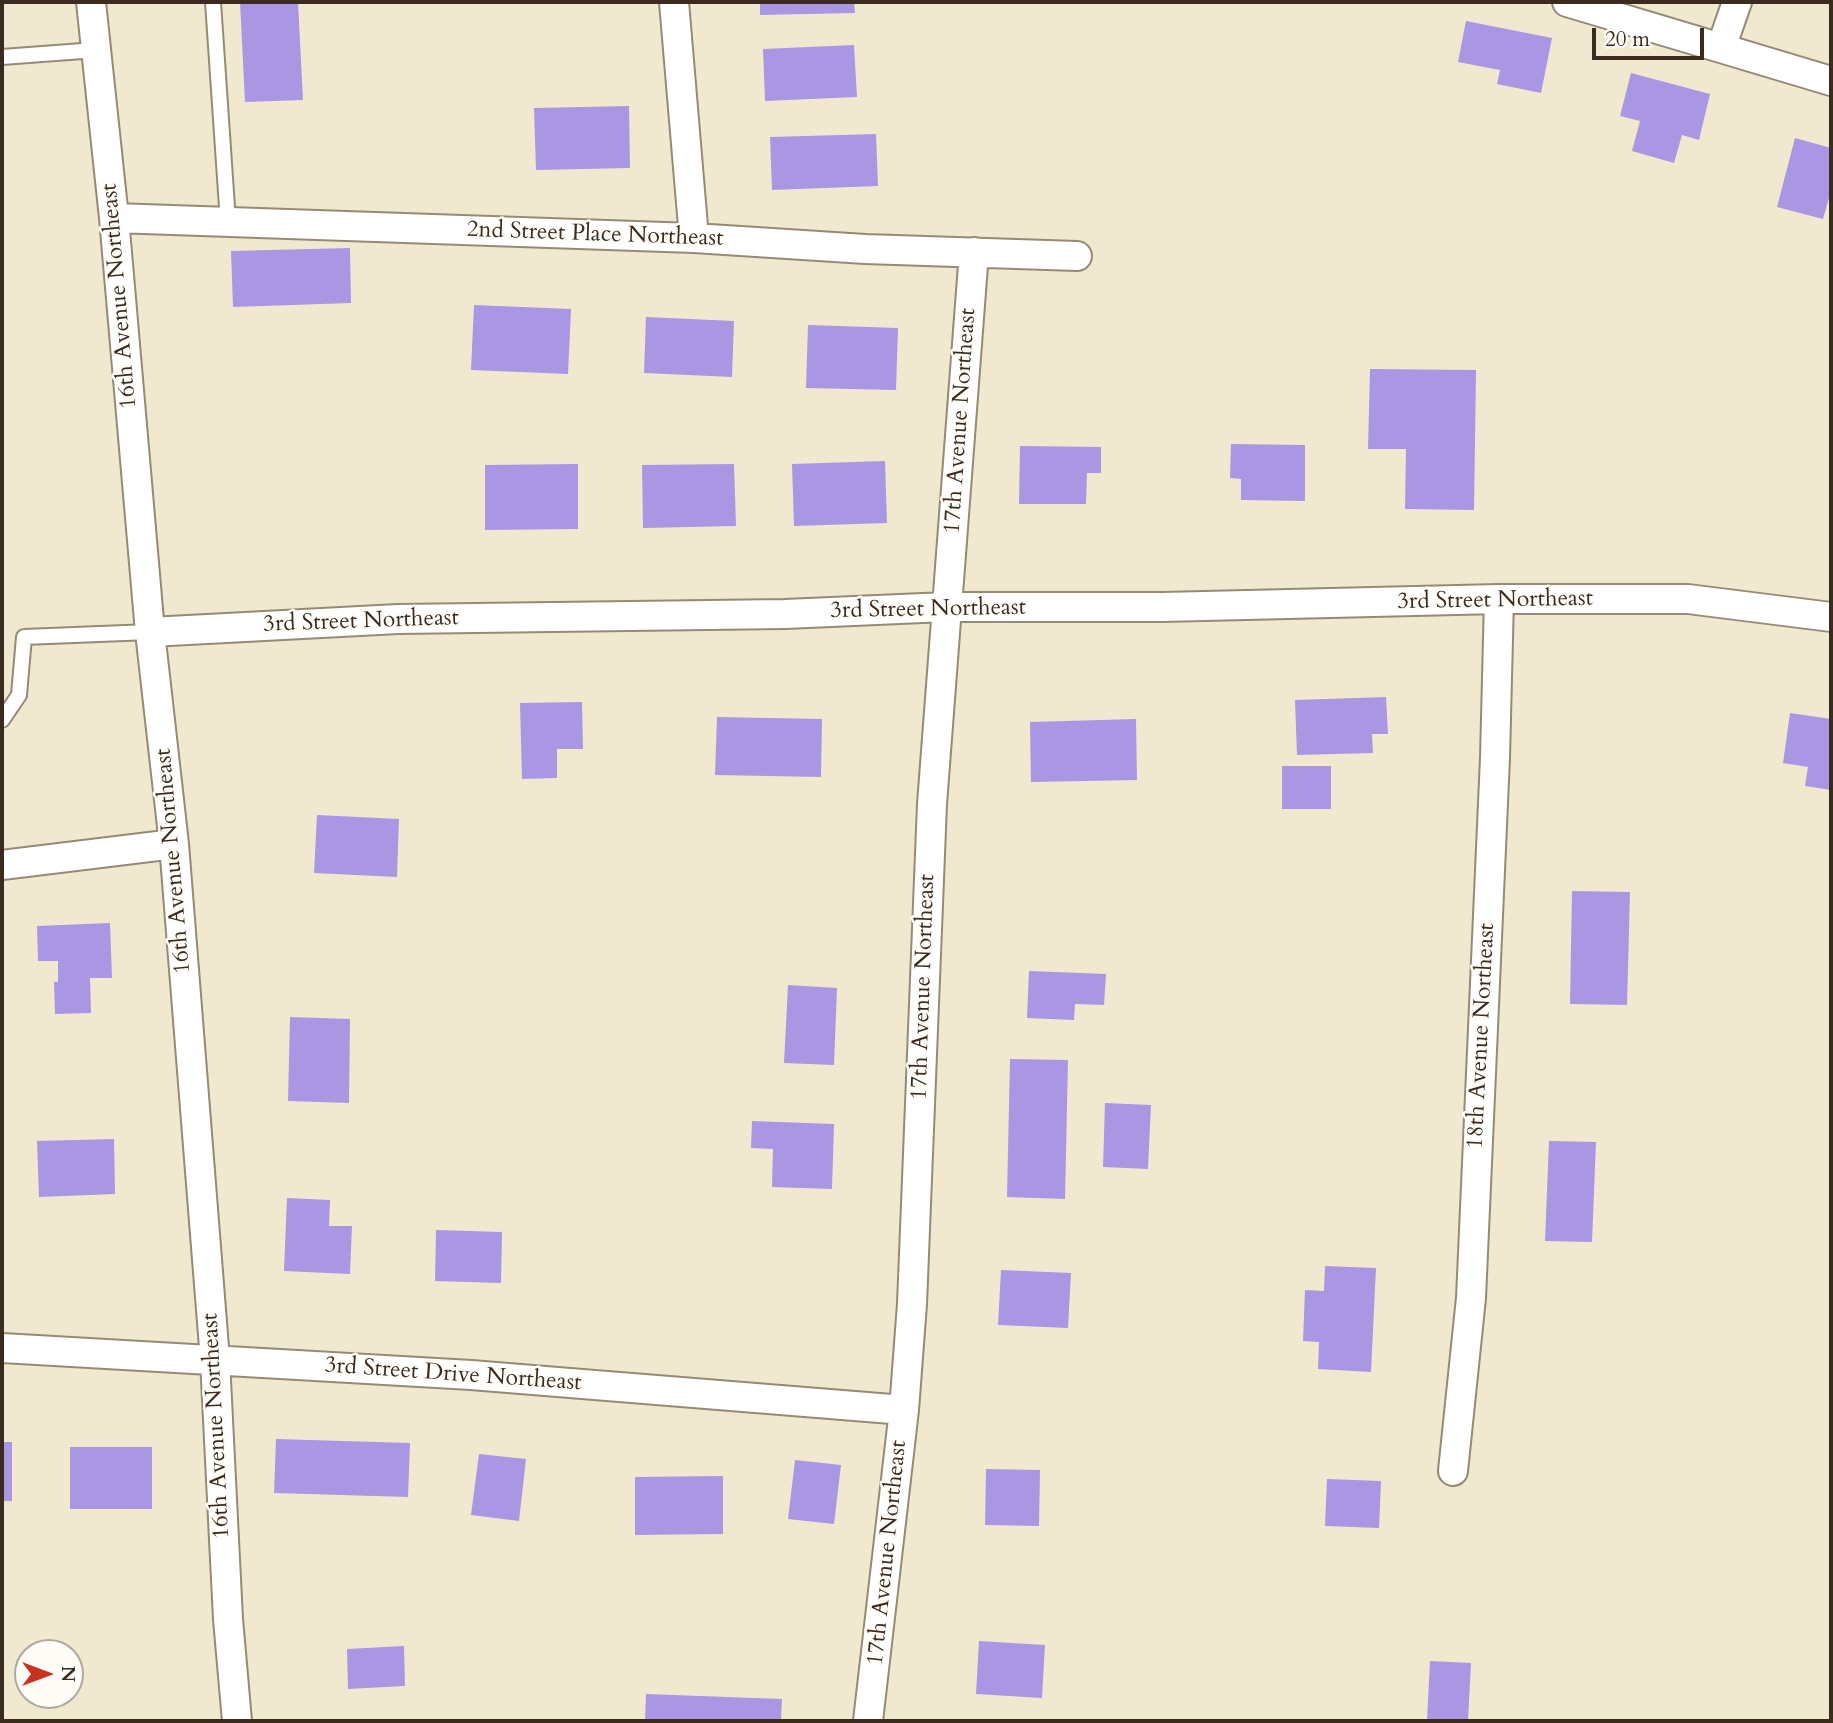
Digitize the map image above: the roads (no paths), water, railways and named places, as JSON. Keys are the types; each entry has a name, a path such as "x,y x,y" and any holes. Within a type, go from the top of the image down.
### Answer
{"street":[{"name":"16th Avenue Northeast","path":"91,2 114,218 149,632 174,844 215,1360 228,1619 237,1721"},
{"path":"674,2 694,238"},
{"path":"1567,2 1831,81"},
{"path":"1721,48 1737,2"},
{"name":"2nd Street Place Northeast","path":"114,218 694,238 865,249 1077,256"},
{"name":"17th Avenue Northeast","path":"868,1721 904,1410 912,1304 932,804 974,252"},
{"name":"3rd Street Northeast","path":"149,632 398,619 785,614 946,607 1162,607 1499,600 1688,600 1831,617"},
{"name":"18th Avenue Northeast","path":"1453,1471 1471,1298 1495,758 1499,600"},
{"path":"2,865 174,844"},
{"name":"3rd Street Drive Northeast","path":"2,1348 471,1375 904,1410"}],"lane":[{"path":"213,2 228,222"},
{"path":"2,57 96,50"},
{"name":"3rd Street Northeast","path":"2,720 19,695 24,637 149,632"}]}
